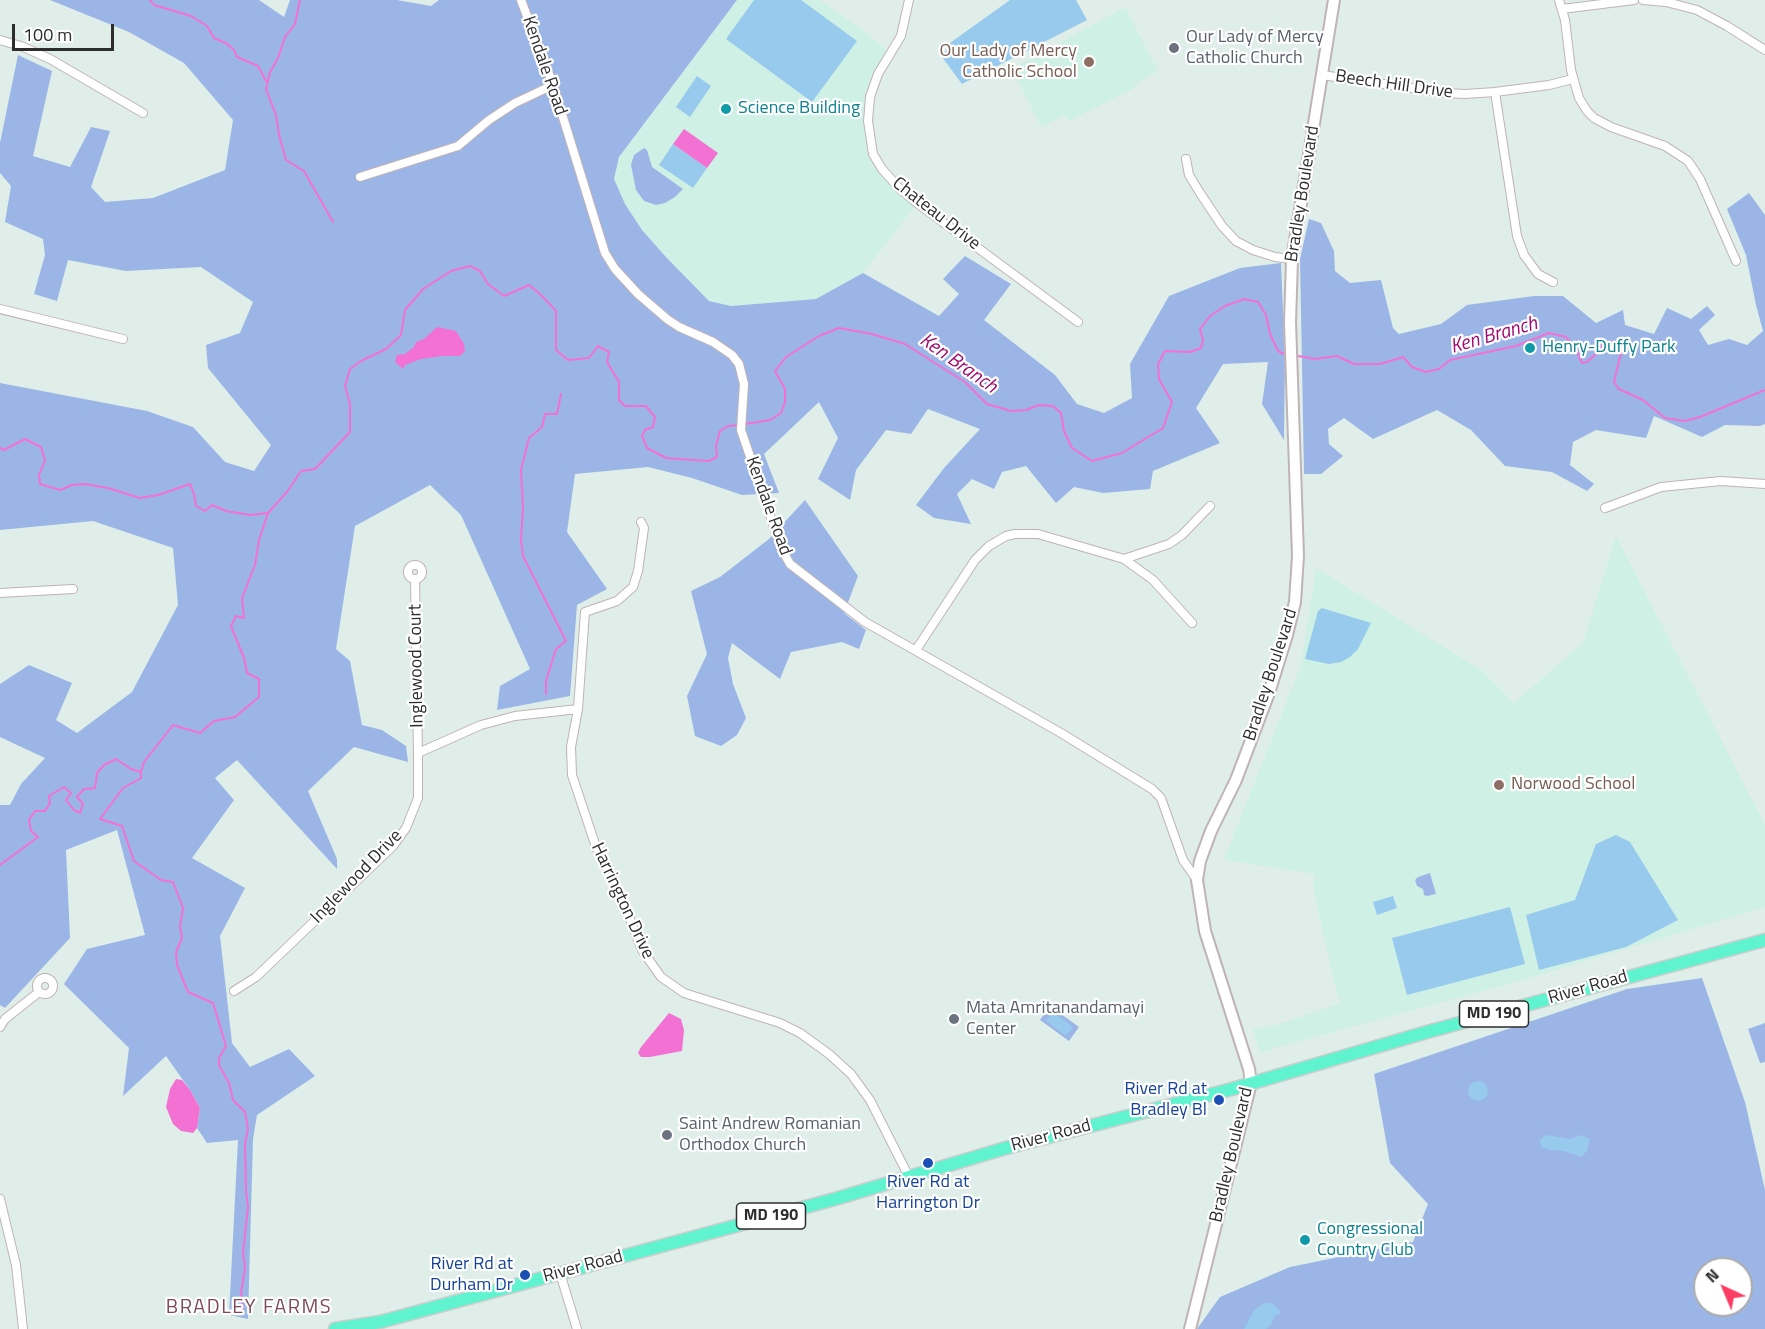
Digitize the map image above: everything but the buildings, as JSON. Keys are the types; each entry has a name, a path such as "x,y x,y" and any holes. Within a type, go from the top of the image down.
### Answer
{"main road":[{"name":"Bradley Boulevard","path":"1190,1329 1251,1083 1249,1069 1205,931 1197,880 1200,861 1210,831 1236,780 1269,693 1295,602 1298,556 1290,321 1292,259 1334,0"},
{"name":"River Road","path":"335,1329 380,1322 909,1177 1006,1148 1251,1083 1691,958 1765,940"}],"street":[{"name":"Kendale Road","path":"521,0 553,85 605,254 615,269 638,294 668,319 679,327 713,342 732,355 738,364 744,384 742,426 782,550 790,564 864,622 1061,733 1156,792 1161,798 1173,828 1183,860 1197,880"},
{"name":"Chateau Drive","path":"909,0 901,36 878,74 870,97 868,121 873,154 882,170 917,203 1078,321"},
{"path":"1559,0 1565,20 1573,78 1579,98 1587,111 1594,118 1611,127 1665,146 1688,161 1700,179 1736,261"},
{"path":"1562,9 1634,0"},
{"path":"1643,0 1666,2 1697,10 1765,50"},
{"path":"0,40 21,46 50,59 143,113"},
{"name":"Beech Hill Drive","path":"1322,75 1445,93 1496,92 1573,78"},
{"path":"360,177 458,147 489,120 515,103 553,85"},
{"path":"1496,92 1517,236 1524,255 1538,274 1553,282"},
{"path":"1186,159 1189,175 1222,225 1236,241 1253,250 1275,257 1292,259"},
{"path":"0,309 123,339"},
{"path":"1605,508 1661,487 1720,481 1765,484"},
{"path":"1124,559 1169,544 1182,535 1210,506"},
{"name":"Harrington Drive","path":"641,522 644,528 638,571 633,587 617,601 585,612 578,709 571,747 572,775 595,844 648,961 661,978 684,993 780,1023 800,1033 829,1054 851,1074 870,1100 909,1177"},
{"path":"916,650 975,560 989,546 1006,536 1015,534 1038,534 1124,559 1154,580 1192,623"},
{"name":"Inglewood Court","path":"415,579 418,753"},
{"path":"0,593 73,589"},
{"path":"418,753 481,725 515,716 578,709"},
{"name":"Inglewood Drive","path":"234,991 256,977 393,846 406,828 418,798 418,753"},
{"path":"0,1027 5,1019 39,992"},
{"path":"0,1198 16,1264 23,1329"},
{"path":"560,1273 577,1329"}],"shaded area":[{"path":"50,0 259,0 284,17 290,0 397,0 431,6 439,0 737,0 619,157 614,179 625,204 642,230 709,301 731,306 816,299 863,273 939,316 959,294 943,279 965,256 1011,284 984,320 1055,375 1077,404 1104,413 1132,398 1130,364 1169,296 1240,268 1281,263 1285,359 1284,440 1262,404 1268,362 1223,364 1196,408 1220,443 1153,471 1150,489 1103,493 1074,487 1056,503 1026,466 1002,472 994,489 972,479 957,494 971,524 934,518 916,505 944,468 980,429 928,409 911,434 886,430 856,470 850,500 818,479 838,438 819,402 764,454 779,493 742,495 692,478 648,467 575,474 567,532 607,589 577,605 570,696 497,710 500,686 530,669 461,515 430,485 355,526 336,649 350,661 362,725 382,730 406,746 408,762 354,747 308,791 337,859 337,869 237,760 215,778 234,800 192,858 245,888 220,936 232,1043 250,1067 289,1049 315,1076 257,1115 253,1139 248,1319 229,1315 238,1140 207,1143 197,1128 200,1108 166,1056 123,1096 129,1048 64,984 87,949 145,935 117,830 66,850 70,938 5,1008 0,1005 0,805 10,805 21,784 45,758 0,737 0,684 29,665 72,683 56,720 77,733 132,692 178,605 173,548 93,521 0,530 0,383 147,411 193,427 225,462 254,471 271,445 208,368 206,345 240,333 253,302 201,267 126,271 68,260 57,301 34,294 45,255 43,239 5,222 11,186 0,173 0,143 18,55 52,71 33,156 70,167 91,127 110,131 91,187 105,202 153,198 225,170 233,120 184,63 129,32"},
{"path":"737,0 820,0 891,54 878,74 868,121 873,152 882,170 917,203 863,273 816,299 731,306 709,301 642,230 625,204 614,179 619,157"},
{"path":"754,0 801,0 857,41 812,102 726,39"},
{"path":"1010,0 1076,0 1087,20 962,84 942,57 950,43"},
{"name":"Our Lady of Mercy Catholic School","path":"1125,7 1158,71 1135,84 1136,87 1069,121 1065,115 1041,127 1012,69"},
{"path":"697,76 711,86 690,117 676,107"},
{"path":"684,129 718,153 707,168 673,144"},
{"path":"673,144 707,168 693,188 659,165"},
{"path":"644,148 647,150 652,167 683,189 665,203 656,205 644,201 636,190 631,165 634,155"},
{"path":"1749,193 1765,215 1765,424 1760,426 1725,425 1702,437 1654,416 1646,438 1596,430 1573,442 1570,465 1594,484 1587,491 1552,472 1505,466 1471,430 1437,410 1373,439 1344,418 1328,429 1329,444 1343,456 1321,474 1304,474 1300,259 1309,219 1321,223 1334,251 1335,271 1350,283 1381,280 1393,328 1399,334 1441,324 1467,305 1534,296 1563,296 1596,323 1623,310 1625,325 1654,334 1667,308 1691,319 1707,306 1715,315 1699,330 1708,345 1729,339 1747,345 1763,331 1746,255 1727,209"},
{"path":"437,327 456,331 464,344 465,351 460,356 421,359 405,365 403,369 395,362 397,355 405,354 414,347 416,342 424,339"},
{"path":"805,500 858,576 844,613 866,630 859,649 842,642 791,652 780,679 732,643 728,658 733,684 746,718 737,735 721,746 695,736 687,696 707,654 691,591 720,577 769,539"},
{"name":"Norwood School","path":"1616,536 1765,825 1765,907 1516,982 1260,1052 1253,1029 1270,1027 1341,1003 1313,887 1315,874 1224,860 1301,665 1316,568 1481,670 1514,703 1583,643"},
{"path":"1322,608 1371,623 1358,649 1341,662 1329,664 1305,659 1318,611"},
{"path":"1616,835 1630,842 1678,920 1626,947 1539,970 1526,915 1575,900 1596,844"},
{"path":"1430,873 1436,894 1427,896 1424,895 1423,889 1417,886 1415,880"},
{"path":"1393,896 1397,908 1377,915 1373,902"},
{"path":"1510,907 1525,964 1407,995 1392,938"},
{"name":"Congressional Country Club","path":"1702,978 1745,1102 1765,1190 1765,1329 1197,1329 1220,1297 1290,1267 1413,1242 1428,1204 1390,1163 1374,1074 1627,989"},
{"path":"1050,1006 1079,1027 1069,1041 1040,1020"},
{"path":"1053,1012 1073,1027 1066,1036 1046,1021"},
{"path":"669,1013 681,1019 684,1030 682,1051 641,1057 638,1053 641,1047"},
{"path":"1765,1023 1765,1062 1760,1063 1748,1029"},
{"path":"176,1079 182,1080 200,1108 197,1128 193,1133 181,1131 173,1124 166,1107 170,1089"},
{"path":"1478,1081 1485,1084 1488,1091 1485,1098 1478,1101 1471,1098 1468,1091 1471,1084"},
{"path":"1546,1135 1570,1139 1581,1135 1590,1139 1587,1151 1581,1157 1541,1147 1540,1140"},
{"path":"1264,1303 1272,1303 1280,1314 1275,1315 1271,1325 1266,1329 1244,1329 1254,1310"}],"waterway":[{"path":"150,0 154,5 191,16 207,26 214,38 226,43 234,50 237,57 258,66 266,81"},
{"path":"300,0 295,24 285,37 278,58 270,72 266,89 276,115 286,160 304,171 333,222"},
{"name":"Ken Branch","path":"0,865 38,837 31,831 29,820 35,811 45,811 50,803 49,796 64,787 71,793 66,800 74,810 80,813 83,804 77,797 84,789 95,788 97,773 104,765 116,759 131,769 141,772 144,762 173,725 200,733 214,721 235,717 259,697 259,679 247,673 244,658 231,626 236,616 244,618 242,598 255,565 259,540 268,513 287,492 301,471 315,469 350,432 350,404 345,386 350,369 386,349 401,335 405,310 423,289 451,271 470,266 480,271 488,284 504,296 529,285 556,311 556,350 568,360 589,358 598,346 609,352 607,362 619,382 619,400 625,406 646,406 655,417 653,427 645,430 642,436 647,448 666,458 709,461 717,457 716,446 720,431 728,426 739,425"},
{"name":"Ken Branch","path":"745,424 770,420 781,413 785,402 785,389 775,371 786,357 819,336 839,328 872,334 905,344 965,382 987,404 1011,411 1026,410 1039,405 1053,406 1061,413 1064,431 1072,448 1092,461 1122,453 1163,428 1172,402 1159,379 1158,364 1165,351 1190,352 1201,348 1203,340 1200,329 1210,316 1225,306 1244,299 1258,302 1266,315 1270,334 1278,351 1284,354"},
{"name":"Ken Branch","path":"1298,356 1315,359 1337,356 1354,364 1380,364 1403,357 1412,367 1426,372 1439,369 1450,360 1516,346 1549,333 1566,337 1576,349 1582,363 1587,362 1600,350 1604,342 1612,342 1619,346 1621,353 1614,382 1619,389 1643,400 1665,418 1685,421 1700,417 1765,390"},
{"path":"546,694 546,681 556,649 566,641 523,556 521,470 529,438 542,427 545,414 557,414 561,394"},
{"path":"0,448 4,450 25,439 41,447 45,460 39,475 40,484 60,490 72,485 85,484 140,498 158,495 190,484 196,506 205,511 212,505 226,511 250,515 268,513"},
{"path":"141,773 141,778 123,788 100,819 122,826 134,861 161,880 173,882 183,908 180,926 182,938 176,952 177,965 188,992 213,1003 226,1046 219,1058 219,1065 229,1083 233,1100 245,1112 248,1129 245,1144 248,1207 243,1252 245,1268 241,1293 243,1311"}],"place":[{"name":"Our Lady of Mercy Catholic Church","path":"1174,48"},
{"name":"Our Lady of Mercy Catholic School","path":"1089,62"},
{"name":"Science Building","path":"726,109"},
{"name":"Henry-Duffy Park","path":"1530,348"},
{"name":"Norwood School","path":"1499,785"},
{"name":"Mata Amritanandamayi Center","path":"954,1019"},
{"name":"River Rd at Bradley Bl","path":"1219,1100"},
{"name":"Saint Andrew Romanian Orthodox Church","path":"667,1135"},
{"name":"River Rd at Harrington Dr","path":"928,1163"},
{"name":"Congressional Country Club","path":"1305,1240"},
{"name":"River Rd at Durham Dr","path":"525,1275"}],"district":[{"name":"BRADLEY FARMS","path":"249,1308"}]}
